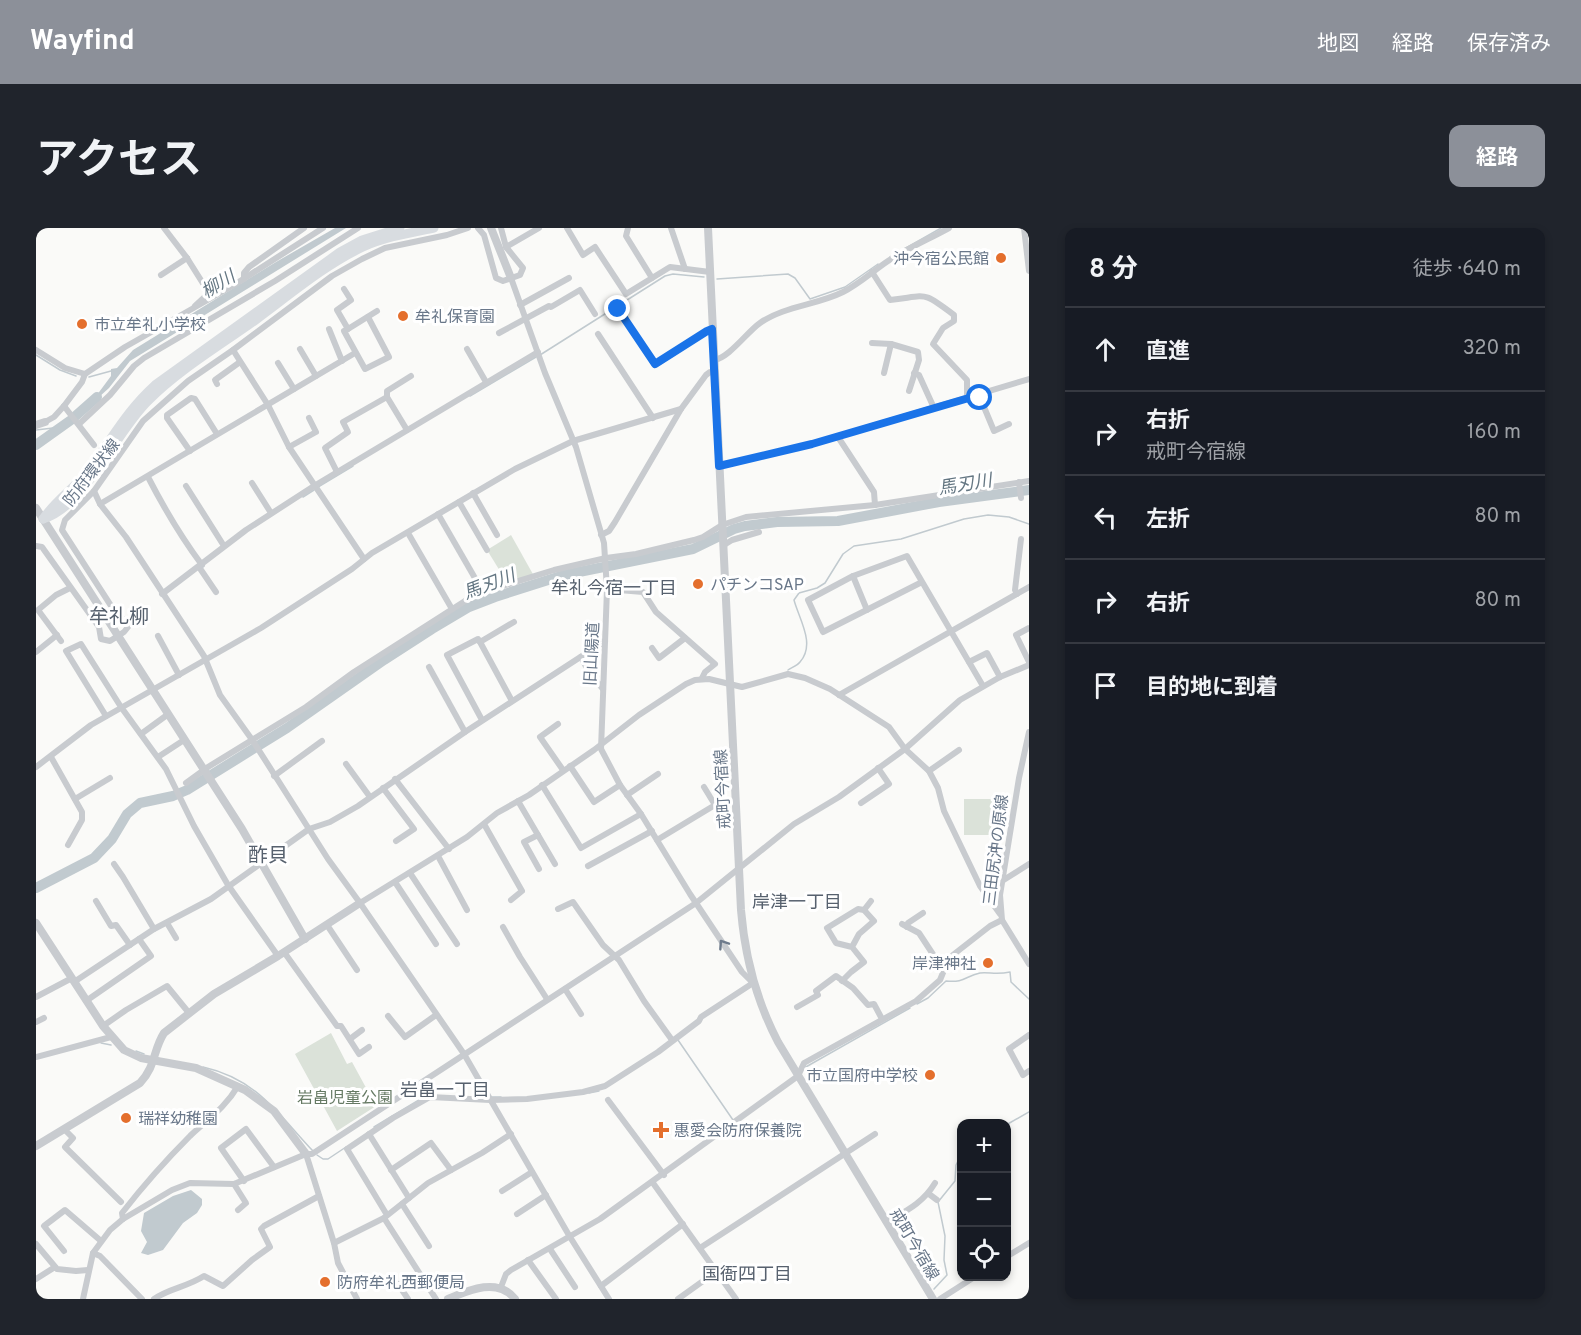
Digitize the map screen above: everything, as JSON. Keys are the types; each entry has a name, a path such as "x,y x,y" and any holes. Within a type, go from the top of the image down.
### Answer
{"main road":[{"name":"防府環状線","path":"43,519 50,508 86,474 130,409 155,385 340,252 362,240 400,228"},
{"name":"防府環状線","path":"43,519 55,516 69,503 91,478 136,414 175,378 349,255 375,243 434,228"}],"street":[{"path":"164,228 187,258 209,293"},
{"path":"244,279 244,273 249,267 304,228"},
{"path":"36,425 45,423 54,417 82,382 85,374 125,347 244,279 323,228"},
{"path":"78,424 110,396 134,366 144,358 275,281 358,228"},
{"path":"36,546 42,548 99,627 101,639 110,641 127,630 127,624 117,615 62,530 65,520 94,491 150,414 188,381 332,276 385,248 447,235 468,228"},
{"path":"478,228 484,235 496,278 503,281 520,275 523,268 506,247 501,228"},
{"name":"旧山陽道","path":"491,228 573,441 601,535 606,559 607,589 601,749 620,785 652,831 668,861 681,877 742,972 753,983"},
{"path":"506,247 539,228"},
{"path":"567,228 583,255 595,247 626,294 670,267 710,272"},
{"path":"628,228 626,236 652,278"},
{"path":"671,228 685,269"},
{"name":"戒町今宿線","path":"708,228 739,870 744,938 753,983 767,1022 933,1299"},
{"path":"714,360 730,351 762,321 840,294 890,260 950,228"},
{"path":"1024,228 1029,271"},
{"path":"161,275 187,258"},
{"path":"872,272 890,300 918,295 931,298 954,315 954,321 943,328 933,344 967,380 967,398"},
{"path":"520,305 569,278"},
{"path":"194,309 195,304 209,293 230,283 234,285"},
{"path":"344,290 351,300 337,310 348,329"},
{"path":"498,333 580,290 595,314"},
{"path":"618,309 655,364 712,329"},
{"path":"368,317 389,357 365,369 344,331 377,311"},
{"path":"329,329 342,361"},
{"path":"598,334 653,418"},
{"path":"872,343 891,344 918,352 919,360 909,391"},
{"path":"884,373 891,344"},
{"path":"300,349 316,376"},
{"path":"467,349 486,382"},
{"path":"36,350 64,368 85,374"},
{"path":"233,350 268,405 289,447 364,559"},
{"path":"162,594 271,513 538,352"},
{"path":"100,504 355,353"},
{"path":"217,384 215,380 240,362"},
{"path":"278,363 294,389"},
{"path":"601,535 609,531 615,522 681,409 706,375 715,372"},
{"path":"914,373 919,375 934,408"},
{"path":"407,430 387,397 387,391 411,376"},
{"path":"719,466 838,437 1029,379"},
{"path":"979,395 994,431 1009,424"},
{"path":"337,472 325,448 348,432 343,422 387,397"},
{"path":"190,451 167,415 191,398 195,399 217,435"},
{"path":"64,406 94,445"},
{"path":"36,766 51,757 91,724 261,628 352,570 364,559 515,469 573,441 681,409"},
{"path":"289,447 316,432 309,418"},
{"path":"838,437 874,492 875,505"},
{"path":"148,477 168,515 216,592"},
{"path":"186,783 452,609 483,592 554,570 694,540 722,526 753,516 875,505 1029,481"},
{"path":"252,483 271,513"},
{"path":"1019,483 1021,498"},
{"path":"186,486 224,546"},
{"path":"94,491 100,504 126,537 206,660 220,695 253,741 328,859 464,1054 570,1237 609,1299"},
{"path":"473,493 497,535"},
{"path":"459,502 487,550"},
{"path":"36,508 215,788 305,939"},
{"path":"438,514 483,592"},
{"path":"724,544 759,532"},
{"path":"408,533 452,609"},
{"path":"1017,594 1015,590 1021,539"},
{"path":"922,582 823,632 808,600 853,576 907,556 983,686"},
{"path":"853,576 867,610"},
{"path":"839,695 1029,587"},
{"path":"36,652 59,638 37,611 56,595 70,588"},
{"path":"607,589 643,592 656,612 715,664 705,672 702,678"},
{"path":"480,642 514,622"},
{"path":"82,1299 93,1253 101,1241 123,1219 172,1190 190,1183 234,1184 306,1154 312,1154 696,903 795,824 839,798 905,749 960,700 1029,663 1016,634 1029,628"},
{"path":"158,636 179,675"},
{"path":"652,648 659,658 685,638"},
{"path":"482,720 447,655 478,639 512,700"},
{"path":"36,997 73,980 154,929 211,899 309,829 330,822 370,797 512,700 605,641"},
{"path":"106,716 66,651 81,644 121,707 158,757 228,885 337,1026 341,1026 359,1054 369,1047"},
{"path":"969,663 987,652 1000,677"},
{"path":"581,657 589,672 603,689"},
{"path":"429,667 465,732"},
{"path":"36,1146 140,1083 154,1061 164,1034 214,994 449,849 497,813 602,745 655,704 686,684 702,678 742,687 788,674 805,678 830,689 889,727 905,749 929,771 938,788 944,811 980,886 1001,917 949,958 940,980 916,1001 804,1063 798,1076 653,1183 600,1220 506,1274 501,1287"},
{"path":"141,735 167,715"},
{"path":"558,724 540,737 563,770"},
{"name":"三田尻沖の原線","path":"1029,732 1018,778 1002,881 1001,917 1029,964"},
{"path":"158,757 184,740"},
{"path":"274,776 322,741"},
{"path":"929,771 959,750"},
{"path":"51,757 82,812 82,820 68,845"},
{"path":"346,764 370,797"},
{"path":"570,766 594,802 620,785"},
{"path":"861,803 889,784 878,768"},
{"path":"627,795 658,774"},
{"path":"75,799 110,778"},
{"path":"395,779 449,849"},
{"path":"542,785 581,848 641,814"},
{"path":"657,840 715,805 704,787"},
{"path":"383,788 414,829 396,841"},
{"path":"518,801 555,864"},
{"path":"484,824 522,891 511,900"},
{"path":"588,866 652,831"},
{"path":"538,835 524,842 539,869"},
{"path":"438,856 467,910"},
{"path":"114,864 154,929"},
{"path":"1002,881 1029,864"},
{"path":"410,873 457,944"},
{"path":"395,882 436,944"},
{"path":"96,901 111,926 116,924 130,945"},
{"path":"864,910 871,901"},
{"path":"558,909 573,902 603,945 615,956 672,1040"},
{"path":"842,981 864,962 852,947 836,943 827,928 858,909 864,910 874,921 860,934 852,947"},
{"path":"923,913 904,926 919,933 940,965 944,967"},
{"path":"36,923 103,1026 124,1050 154,1061 196,1068 238,1086 274,1111 306,1154 338,1263 355,1298"},
{"path":"167,923 176,938"},
{"path":"327,925 357,970"},
{"path":"503,927 547,999"},
{"path":"86,1001 151,956 139,939"},
{"path":"797,1007 818,994 816,991 836,976 853,988 868,1005 874,1004 882,1019"},
{"path":"436,1299 347,1151 393,1118 430,1097 527,1099 593,1090 613,1081 658,1052 699,1021 701,1017 753,983"},
{"path":"103,1026 167,986 189,1013"},
{"path":"565,988 581,1014"},
{"path":"388,1016 405,1037 436,1015"},
{"path":"36,1022 44,1018"},
{"path":"350,1039 362,1030"},
{"path":"1029,1035 1009,1049 1023,1075 1029,1071"},
{"path":"36,1057 111,1037"},
{"path":"123,1219 122,1213 140,1189 190,1136 228,1103 238,1086"},
{"path":"608,1100 664,1175"},
{"path":"64,1129 73,1138 65,1147 121,1202"},
{"path":"244,1181 221,1148 246,1129 274,1167"},
{"path":"369,1134 409,1198"},
{"path":"334,1243 386,1216 428,1183 511,1134"},
{"path":"700,1248 874,1134"},
{"path":"391,1170 431,1143 451,1170"},
{"path":"502,1191 532,1172"},
{"path":"653,1183 736,1299"},
{"path":"887,1222 920,1202 935,1183"},
{"path":"234,1184 246,1203 238,1210"},
{"path":"928,1194 937,1200"},
{"path":"517,1214 546,1195"},
{"path":"154,1299 163,1293 191,1284 204,1275 223,1286 270,1247 261,1229 264,1226 319,1197"},
{"path":"402,1204 429,1246"},
{"path":"64,1251 44,1226 65,1210 101,1241"},
{"path":"601,1286 682,1224"},
{"path":"1011,1253 1029,1243"},
{"path":"36,1244 55,1267 68,1271 88,1270"},
{"path":"550,1249 576,1287"},
{"path":"93,1253 100,1256 142,1299"},
{"path":"528,1260 556,1299"},
{"path":"36,1279 55,1267"},
{"path":"678,1299 717,1271"},
{"path":"940,1299 968,1281"},
{"path":"398,1284 408,1299"},
{"path":"448,1299 460,1293 487,1287 501,1287 515,1299"}],"green space":[{"path":"511,535 534,576 508,584 487,550"},
{"path":"964,799 992,799 991,835 964,835"},
{"name":"岩畠児童公園","path":"331,1033 347,1064 352,1062 376,1106 337,1131 295,1054"}],"shaded area":[{"path":"335,228 346,228 130,361 109,388 88,407 111,376 111,369 117,368 133,350"},
{"path":"191,1190 202,1199 202,1205 197,1213 183,1223 163,1250 148,1255 141,1253 147,1242 141,1231 144,1213 173,1196"}],"waterway":[{"path":"890,257 941,228"},
{"path":"717,279 788,274 795,278 810,299 845,287 878,264"},
{"path":"540,355 665,276 673,274 704,277"},
{"path":"36,355 60,370 76,376"},
{"path":"470,396 536,357"},
{"path":"89,377 111,371"},
{"name":"柳川","path":"36,445 71,420 97,397"},
{"path":"36,430 53,428 59,430"},
{"path":"318,487 353,466"},
{"path":"303,497 314,490"},
{"name":"馬刃川","path":"36,888 94,858 112,839 127,814 140,803 173,796 187,790 287,728 384,660 469,607 564,575 693,549 745,526 777,522 838,521 939,502 1029,490"},
{"path":"788,670 800,662 807,647 805,631 794,600 799,593 825,583 843,554 854,546 901,539 964,519 988,515 1009,517 1029,524"},
{"path":"917,1004 928,998 946,981 957,981 984,973 1010,972 1011,982 1029,999"},
{"path":"804,1068 910,1008"},
{"path":"678,1040 733,1120"},
{"path":"101,1043 111,1045"},
{"path":"136,1051 144,1054"},
{"path":"203,1067 238,1080 252,1089 277,1111 313,1151"},
{"path":"589,1093 599,1091"},
{"path":"374,1127 429,1094"},
{"path":"491,1097 501,1097"},
{"path":"1011,1122 1029,1112"},
{"path":"317,1155 328,1159 346,1147"},
{"path":"934,1289 947,1275 944,1260 945,1236 938,1202 955,1181 957,1163"}],"place":[{"name":"沖今宿公民館","path":"1001,258"},
{"name":"牟礼保育園","path":"403,316"},
{"name":"市立牟礼小学校","path":"82,324"},
{"name":"パチンコSAP","path":"698,584"},
{"name":"岸津神社","path":"988,963"},
{"name":"市立国府中学校","path":"930,1075"},
{"name":"瑞祥幼稚園","path":"126,1118"},
{"name":"惠愛会防府保養院","path":"661,1130"},
{"name":"防府牟礼西郵便局","path":"325,1282"}],"district":[{"name":"牟礼今宿一丁目","path":"614,588"},
{"name":"牟礼柳","path":"119,616"},
{"name":"酢貝","path":"268,855"},
{"name":"岸津一丁目","path":"797,902"},
{"name":"岩畠一丁目","path":"445,1090"},
{"name":"国衙四丁目","path":"747,1274"}],"route":[{"path":"618,309 655,364 712,329 719,466 812,444 979,395 980,398"}]}
